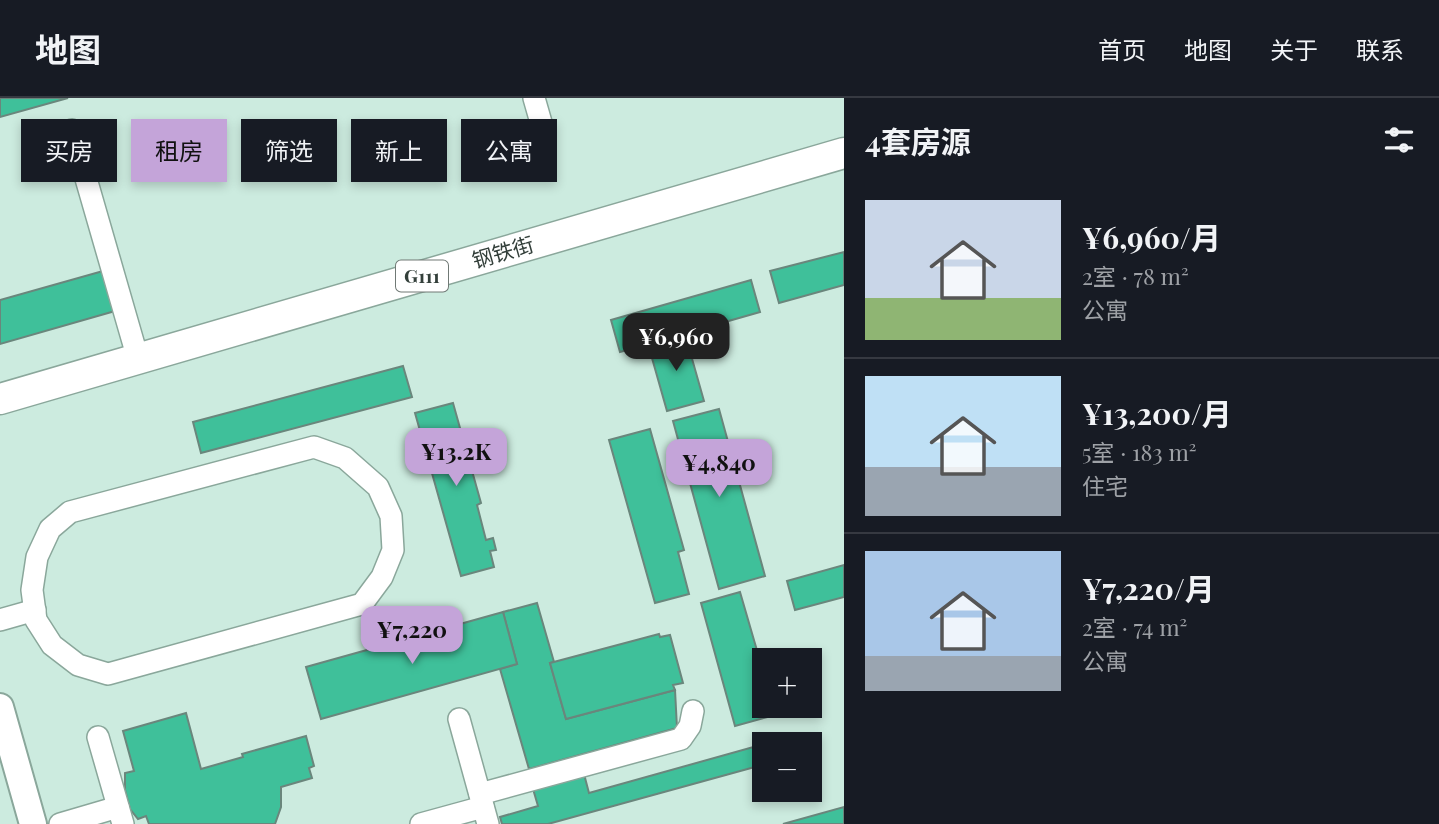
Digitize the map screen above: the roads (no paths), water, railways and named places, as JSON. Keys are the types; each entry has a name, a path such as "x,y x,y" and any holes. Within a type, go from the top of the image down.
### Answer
{"highway":[{"name":"钢铁街","path":"0,399 844,153"}],"main road":[{"path":"0,707 33,824"}],"lane":[{"path":"534,98 540,119"},
{"path":"87,182 138,359"},
{"path":"314,447 345,458 378,487 391,516 393,551 382,577 362,604 108,674 78,665 52,645 36,620 35,610 32,590 37,557 50,530 70,512 314,447"},
{"path":"0,620 35,610"},
{"path":"421,824 484,808 681,739 690,726 693,711"},
{"path":"459,719 484,808"},
{"path":"60,824 121,816 98,737"}]}
